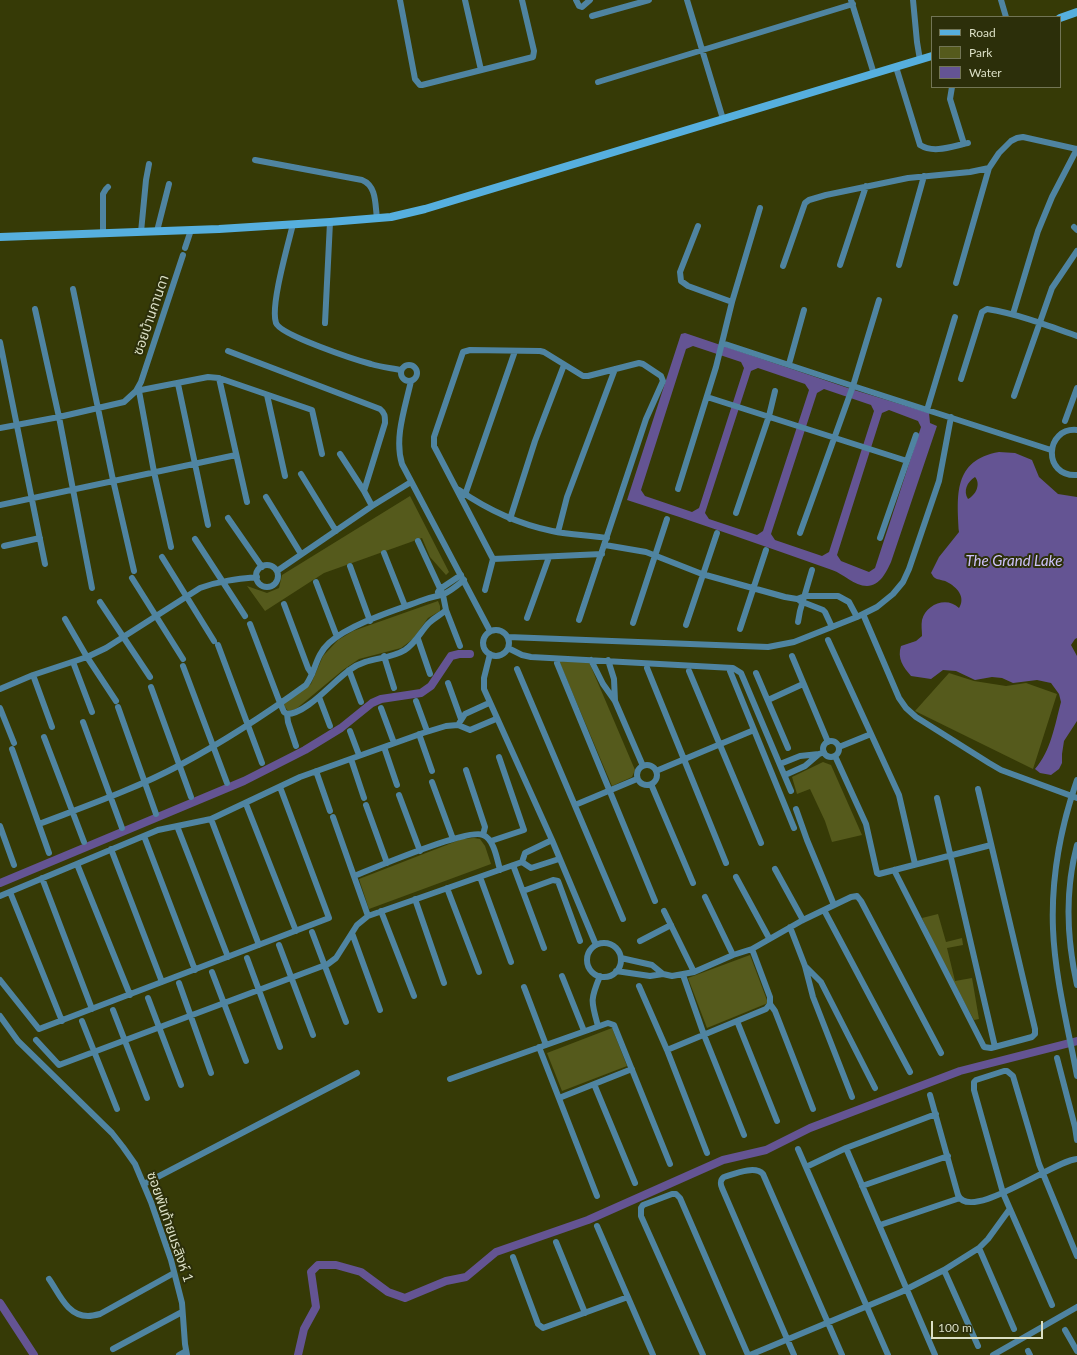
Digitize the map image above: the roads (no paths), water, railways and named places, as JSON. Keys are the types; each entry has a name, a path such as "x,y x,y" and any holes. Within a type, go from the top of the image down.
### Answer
{"street":[{"path":"400,0 415,79 420,85 533,57 534,52 522,0"},
{"path":"465,0 482,70"},
{"path":"576,0 579,6 582,7 590,0"},
{"path":"592,16 648,0"},
{"path":"687,0 723,119"},
{"path":"913,0 920,60"},
{"path":"1001,0 1006,16"},
{"path":"598,82 852,2 874,74"},
{"path":"1061,18 1077,12"},
{"path":"0,237 191,230 391,217 425,209 931,56"},
{"path":"896,67 920,145 928,149 941,149 966,143 950,98 952,88"},
{"path":"956,282 988,168 999,153 1011,141 1024,137 1077,149 1049,203 1038,231 1013,314"},
{"path":"255,160 367,182 374,195 377,218"},
{"path":"141,232 149,164"},
{"path":"783,266 805,203 809,200 866,186 908,178 970,172 988,168"},
{"path":"899,265 924,176"},
{"path":"157,231 169,184"},
{"path":"840,265 866,186"},
{"path":"103,234 103,194 108,187"},
{"path":"678,489 716,367 732,302 760,208"},
{"path":"325,323 330,222"},
{"path":"293,224 276,297 274,311 278,327 291,335 351,358 401,370"},
{"path":"698,226 680,272 681,281 688,286 732,302"},
{"name":"ซอยบ้านกานดา","path":"138,391 191,230"},
{"path":"1014,396 1052,288 1077,252"},
{"path":"73,289 113,480 134,571"},
{"path":"800,533 848,399 879,300"},
{"path":"36,309 92,588"},
{"path":"962,379 982,312 987,309 1013,314 1077,336"},
{"path":"789,364 804,310"},
{"path":"927,410 955,317"},
{"path":"0,342 45,564"},
{"path":"722,343 789,364 852,387 951,417 1051,450"},
{"path":"485,590 493,559 435,449 433,442 463,352 470,350 544,352 579,374 588,376 639,363 643,364 661,376 663,381 646,418 579,620"},
{"path":"228,351 380,409 383,412 385,416 385,423 364,492"},
{"path":"465,495 514,351"},
{"path":"411,381 405,381 401,376 401,370 404,366 409,364 416,368 416,376 411,381 398,441 399,456 411,482 490,631"},
{"path":"510,519 534,441 564,365"},
{"path":"558,532 568,497 615,369"},
{"path":"0,428 124,402 138,391 208,377 219,378 312,410 322,454"},
{"path":"219,378 247,502"},
{"path":"178,384 208,525"},
{"path":"1066,421 1077,388"},
{"path":"138,391 154,472 171,546"},
{"path":"736,513 769,416 775,391"},
{"path":"267,395 285,476"},
{"path":"707,397 907,461"},
{"path":"508,637 508,648 501,655 495,656 490,654 483,645 484,637 490,631 498,630 506,634 508,637 768,647 794,642 863,614 893,594 903,582 909,569 939,481 951,417"},
{"path":"1076,428 1061,434 1055,439 1051,450 1056,467 1062,472 1077,475"},
{"path":"880,538 916,435"},
{"path":"340,454 372,506"},
{"path":"0,504 236,455"},
{"path":"301,474 336,531"},
{"path":"277,571 372,506 411,482"},
{"path":"457,489 488,509 510,519 558,532 607,538"},
{"path":"266,497 301,554"},
{"path":"228,518 262,567"},
{"path":"633,623 667,519"},
{"path":"686,625 717,533"},
{"path":"4,546 40,538"},
{"path":"195,540 244,616"},
{"path":"418,541 440,589 440,595 460,646"},
{"path":"605,545 640,550 702,574 800,601 823,610 832,627"},
{"path":"740,629 766,550"},
{"path":"384,553 405,606"},
{"path":"493,559 602,554"},
{"path":"527,618 549,557"},
{"path":"162,558 185,597 216,643 262,763"},
{"path":"270,566 277,571 277,579 272,585 264,586 257,577 258,571 262,567 270,566"},
{"path":"350,566 370,621"},
{"path":"798,622 800,601 805,596 812,570"},
{"path":"0,689 106,648 200,588 222,581 257,577"},
{"path":"132,578 183,662 227,783"},
{"path":"440,589 463,578"},
{"path":"39,824 145,782 180,765 214,745 306,685 322,650 343,633 405,606 440,595 463,578"},
{"path":"316,582 337,637"},
{"path":"805,596 828,595 841,597 849,602 856,617"},
{"path":"100,602 150,677"},
{"path":"284,604 308,668 312,674"},
{"path":"287,714 296,712 319,697 349,670 363,662 399,653 405,650 418,638 428,624 446,610"},
{"path":"863,614 899,698 906,708 916,717 989,764 1001,770 1074,797"},
{"path":"65,619 86,657 117,704 156,814"},
{"path":"250,624 280,703 284,712 287,714 288,722 296,746"},
{"path":"418,638 430,674"},
{"path":"828,640 900,797 915,864"},
{"path":"508,648 522,655 531,657 726,667 737,670 741,673 791,790"},
{"path":"490,654 484,678 484,689 489,703 552,840 596,945"},
{"path":"384,656 394,688"},
{"path":"792,656 828,742"},
{"path":"591,660 603,684 615,701 643,766"},
{"path":"608,660 614,679 615,701"},
{"path":"73,662 92,712"},
{"path":"556,663 655,901"},
{"path":"648,668 726,863"},
{"path":"517,669 623,919"},
{"path":"349,670 361,702"},
{"path":"689,670 760,843"},
{"path":"730,671 794,828"},
{"path":"756,673 788,748"},
{"path":"33,675 52,727"},
{"path":"448,683 460,722 470,730 496,719"},
{"path":"768,700 803,684"},
{"path":"151,687 191,797"},
{"path":"319,697 330,726"},
{"path":"416,701 427,731"},
{"path":"0,896 158,830 211,819 316,771 427,731 460,722 465,714 489,703"},
{"path":"0,708 49,852"},
{"path":"381,708 394,743"},
{"path":"83,722 122,828"},
{"path":"656,772 754,730"},
{"path":"350,731 359,755"},
{"path":"419,734 432,771"},
{"path":"839,747 871,734"},
{"path":"44,737 84,842"},
{"path":"828,742 836,743 839,747"},
{"path":"785,775 806,766 821,753 824,746 828,742"},
{"path":"384,747 397,785"},
{"path":"835,756 839,747"},
{"path":"780,764 800,756 821,753 835,756"},
{"path":"835,756 866,824 876,872 879,874 991,845"},
{"path":"491,841 524,830 499,757"},
{"path":"350,759 387,863"},
{"path":"643,766 650,766 656,772 656,779 652,784 642,784 637,779 638,770 643,766"},
{"path":"466,770 485,827 484,835"},
{"path":"316,771 368,916"},
{"path":"575,805 637,779"},
{"path":"1077,780 1074,797 1063,826 1054,882 1053,929 1058,974 1077,1076"},
{"path":"432,782 453,839"},
{"path":"652,784 693,883"},
{"path":"0,980 39,1029 329,918 280,787"},
{"path":"894,870 982,1044 987,1048 995,1047 1029,1039 1034,1036 1035,1032 978,789"},
{"path":"399,795 420,851"},
{"path":"937,798 995,1047"},
{"path":"246,804 296,931"},
{"path":"796,809 834,905"},
{"path":"211,819 259,945"},
{"path":"0,826 14,865"},
{"path":"177,826 228,957"},
{"path":"354,876 453,839 475,833 484,835 491,841 500,870"},
{"path":"144,836 195,970"},
{"path":"522,862 525,853 552,840"},
{"path":"1077,845 1069,893 1070,940 1077,985"},
{"path":"111,849 162,982"},
{"path":"522,862 530,868 559,859"},
{"path":"36,1040 58,1065 94,1052 324,965 336,958 357,925 368,916 522,862"},
{"path":"77,864 130,995"},
{"path":"513,865 544,948"},
{"path":"775,869 803,920"},
{"path":"480,877 511,962"},
{"path":"736,877 770,938"},
{"path":"42,878 92,1009"},
{"path":"523,891 553,880 558,881 580,941"},
{"path":"447,888 479,972"},
{"path":"10,892 62,1020"},
{"path":"616,971 650,976 663,974 672,976 683,975 694,972 733,955 752,949 803,920 850,897 857,896 941,1053"},
{"path":"704,897 733,955"},
{"path":"415,899 444,983"},
{"path":"824,910 910,1072"},
{"path":"381,911 414,996"},
{"path":"664,911 694,972"},
{"path":"640,941 671,925"},
{"path":"790,927 813,997 852,1097"},
{"path":"312,932 346,1022"},
{"path":"352,932 380,1010"},
{"path":"602,943 613,945 617,948 621,958 621,964 610,976 600,976 591,969 588,958 592,948 596,945 602,943"},
{"path":"279,945 313,1035"},
{"path":"752,949 770,997 770,1004 775,1011 814,1109"},
{"path":"247,958 280,1047"},
{"path":"621,958 652,965 663,974"},
{"path":"804,966 821,982 875,1088"},
{"path":"212,972 246,1061"},
{"path":"683,975 704,1035 744,1135"},
{"path":"562,976 584,1031"},
{"path":"598,1026 592,1005 592,995 600,976"},
{"path":"178,983 211,1073"},
{"path":"639,986 668,1050 707,1153"},
{"path":"524,988 546,1045"},
{"path":"148,998 181,1085"},
{"path":"668,1050 766,1009 770,1004"},
{"path":"113,1010 148,1098"},
{"name":"ซอยพันท้ายนรสิงห์ 1","path":"0,1016 18,1041 112,1133 135,1164 144,1184 171,1260 182,1303 186,1353"},
{"path":"82,1021 117,1110"},
{"path":"737,1021 777,1121"},
{"path":"450,1079 598,1026 608,1023 614,1025 670,1164"},
{"path":"539,1047 597,1196"},
{"path":"1057,1058 1077,1140"},
{"path":"559,1098 632,1069"},
{"path":"1052,1305 1009,1210 1003,1193 974,1090 974,1082 976,1080 1004,1071 1007,1071 1013,1076 1039,1164 1077,1256"},
{"path":"144,1184 357,1073"},
{"path":"594,1084 635,1183"},
{"path":"930,1095 960,1198 964,1202 977,1203 986,1201 1042,1172 1076,1158"},
{"path":"806,1167 846,1148 936,1114"},
{"path":"846,1148 935,1355"},
{"path":"798,1149 888,1355"},
{"path":"862,1186 948,1156"},
{"path":"794,1355 720,1183 721,1179 724,1177 754,1169 763,1174 842,1355"},
{"path":"703,1355 641,1216 641,1208 643,1205 672,1194 676,1194 680,1198 749,1355 866,1307 944,1270 979,1248 988,1239 1009,1210"},
{"path":"880,1225 960,1198"},
{"path":"597,1226 653,1355"},
{"path":"556,1242 585,1313"},
{"path":"979,1248 1014,1329"},
{"path":"513,1256 540,1327 546,1328 628,1297"},
{"path":"944,1270 978,1346"},
{"path":"49,1279 67,1306 76,1314 88,1316 100,1314 174,1273"},
{"path":"993,1355 1077,1307"},
{"path":"113,1349 182,1312"},
{"path":"1065,1330 1077,1351"},
{"path":"179,1355 186,1353"}],"water":[{"path":"685,333 851,389 929,413 930,423 937,426 891,562 885,574 876,584 867,586 858,584 832,570 704,525 627,500 681,334","holes":["693,346 741,362 744,368 699,508 692,512 645,496 641,490 686,349","758,368 805,384 809,390 763,531 757,535 709,519 705,513 751,371","824,389 871,405 874,411 829,552 822,556 775,540 771,534 817,393","889,410 918,421 921,427 875,568 869,572 841,561 837,555 882,413"]},
{"name":"The Grand Lake","path":"999,452 1015,453 1032,460 1039,477 1058,494 1077,497 1077,638 1071,645 1077,656 1077,721 1064,741 1062,763 1059,769 1051,775 1040,773 1035,769 1049,746 1061,702 1059,694 1051,683 1037,680 1013,683 1002,678 992,677 975,680 956,671 943,670 931,679 911,676 903,666 900,658 901,646 916,641 922,636 922,620 924,614 932,606 943,602 954,604 959,608 961,604 961,596 957,590 946,581 935,578 931,573 939,557 959,532 958,505 961,482 966,471 973,463 984,456","holes":["975,477 977,480 977,489 968,499 966,493 967,487 970,481"]}],"waterway":[{"path":"0,883 244,781 305,750 341,728 372,703 381,699 421,693 431,686 451,656 470,654"},
{"path":"298,1355 304,1329 316,1307 311,1272 318,1265 336,1265 361,1272 388,1292 405,1298 446,1281 466,1277 496,1252 588,1220 723,1160 766,1150 810,1128 960,1071 1077,1041"},
{"path":"0,1303 34,1355"}]}
